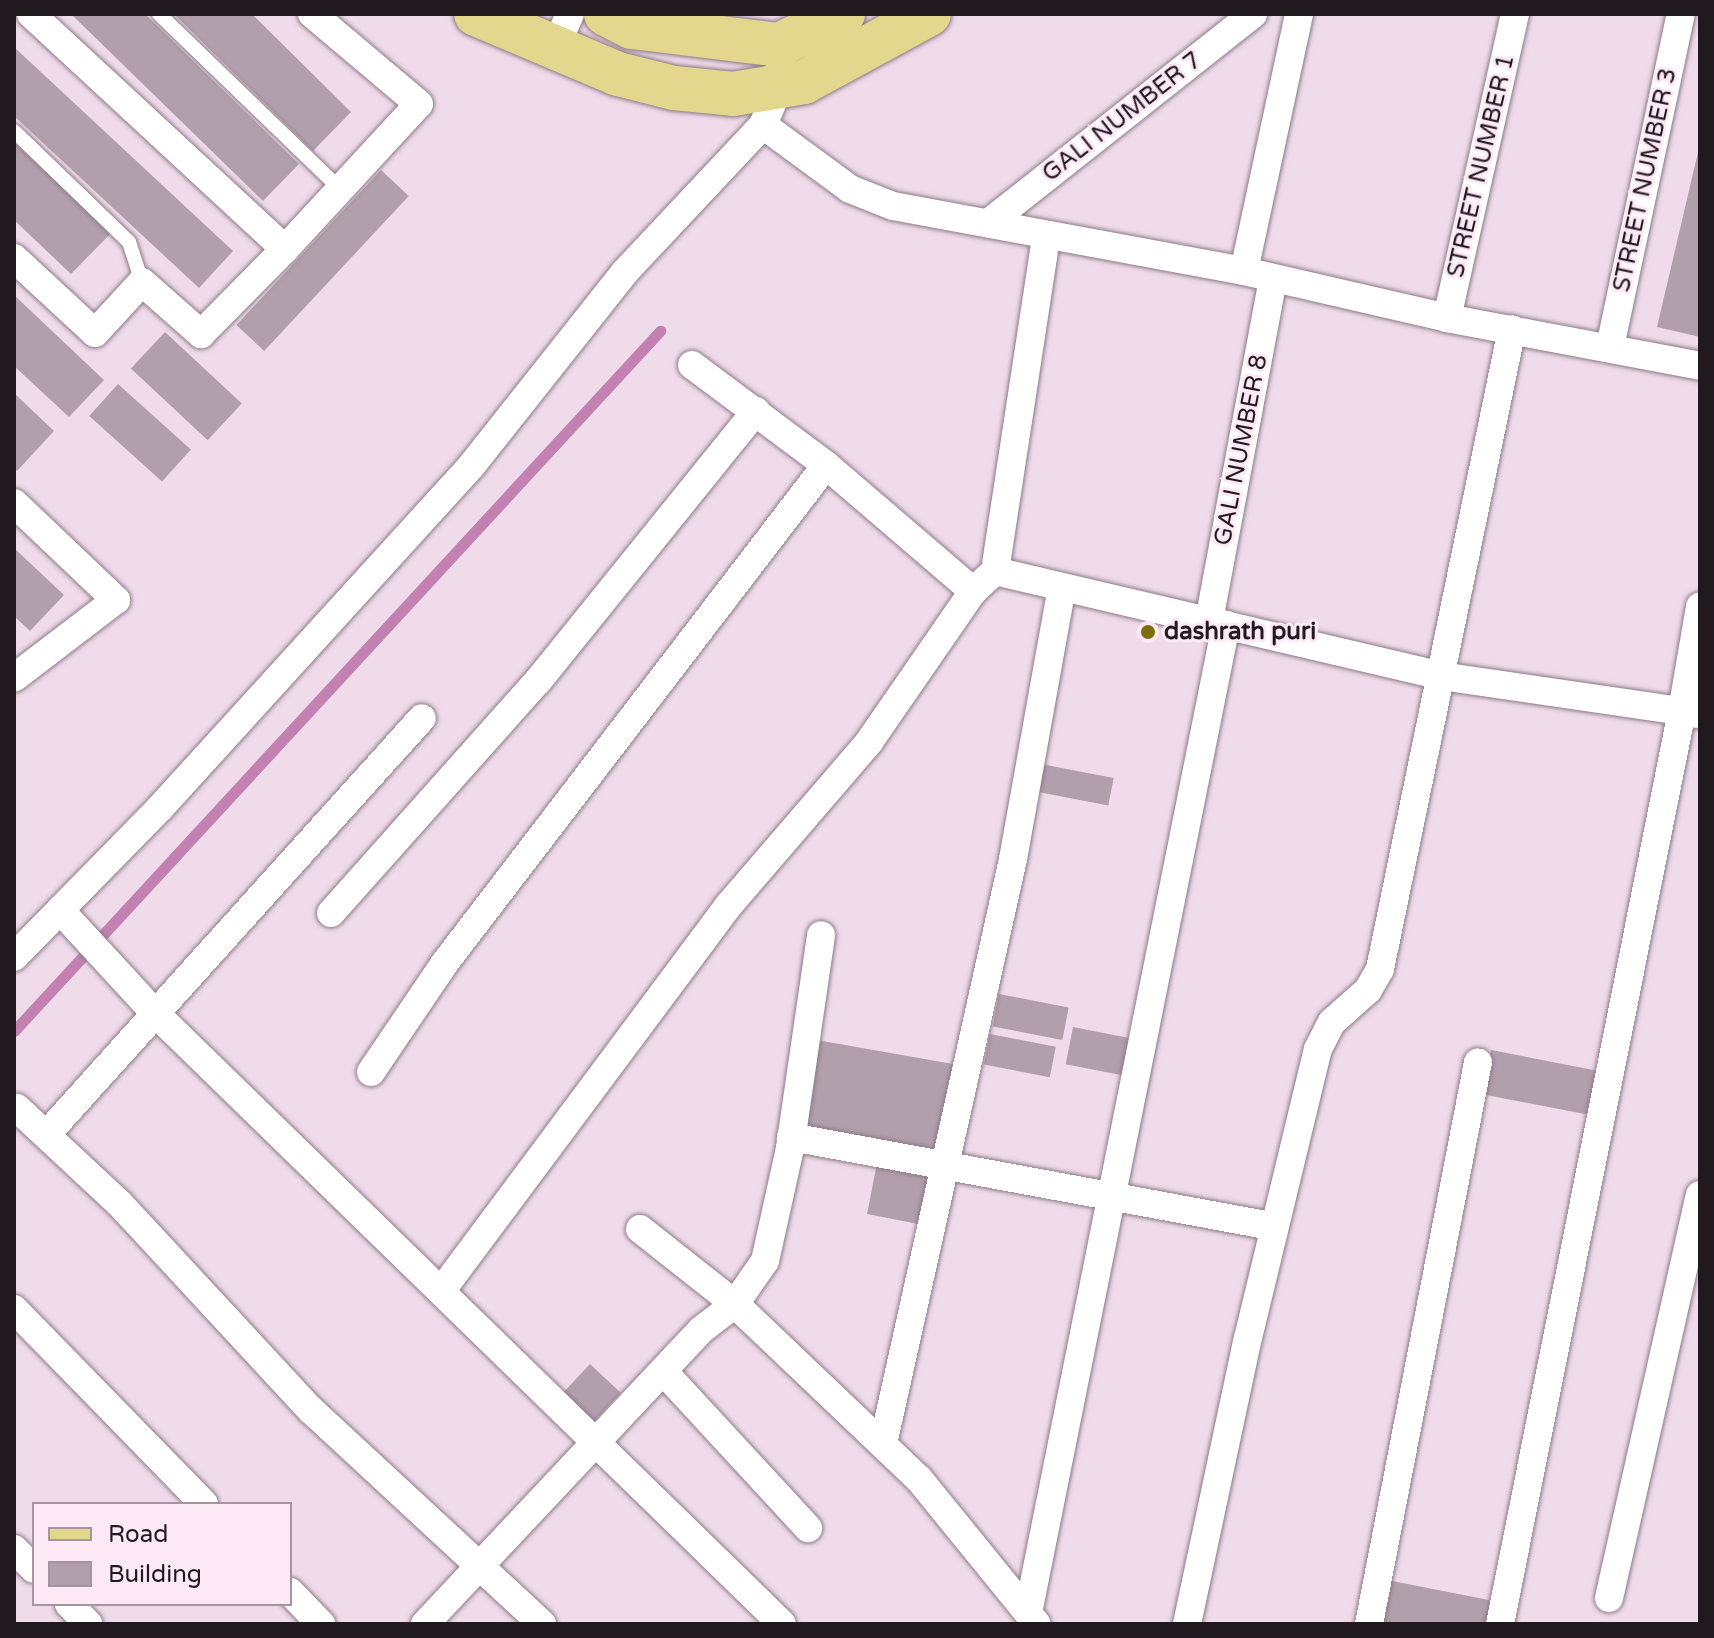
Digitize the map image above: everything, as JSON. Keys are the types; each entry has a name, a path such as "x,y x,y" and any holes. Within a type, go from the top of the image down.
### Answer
{"main road":[{"path":"476,14 562,32 674,88 733,94 770,107 929,14"},
{"path":"606,14 632,27 779,45 843,14"}],"street":[{"path":"31,14 285,249"},
{"path":"14,258 95,333 142,282 201,334 285,249 419,104 312,14"},
{"name":"GALI NUMBER 7","path":"991,221 1253,14"},
{"path":"1244,271 1299,14"},
{"name":"STREET NUMBER 1","path":"1447,318 1515,14"},
{"name":"STREET NUMBER 3","path":"1610,347 1681,14"},
{"path":"14,957 69,920 160,808 472,465 624,273 770,107 779,45"},
{"path":"770,107 806,154 850,189 893,206 991,221 1046,236 1244,271 1447,318 1700,366"},
{"path":"442,1290 729,905 869,742 973,591 995,571 1046,236"},
{"name":"GALI NUMBER 8","path":"1032,1619 1217,623 1273,279"},
{"path":"1187,1624 1318,1049 1332,1022 1368,990 1380,969 1512,329"},
{"path":"692,365 826,465 973,591"},
{"path":"331,913 538,681 756,411"},
{"path":"371,1072 444,964 826,465"},
{"path":"14,503 116,600 14,678"},
{"path":"995,571 1441,676 1691,713"},
{"path":"883,1444 1013,859 1062,587"},
{"path":"1500,1624 1691,713 1700,607"},
{"path":"46,1135 153,1011 422,718"},
{"path":"69,920 153,1011 442,1290 595,1446 782,1624"},
{"path":"425,1624 663,1371 735,1304 771,1248 821,935"},
{"path":"1369,1624 1478,1062"},
{"path":"17,1108 120,1204 311,1410 542,1624"},
{"path":"791,1137 945,1164 1111,1199 1275,1227"},
{"path":"1609,1598 1700,1195"},
{"path":"640,1229 735,1304 919,1479 1032,1619"},
{"path":"14,1309 202,1502"},
{"path":"663,1371 808,1528"},
{"path":"14,1549 32,1567"},
{"path":"292,1594 321,1624"},
{"path":"71,1606 88,1624"}],"lane":[{"path":"159,14 340,189"},
{"path":"14,131 129,242 142,282"}],"building":[{"path":"71,14 145,14 299,164 263,201"},
{"path":"174,14 252,14 351,112 313,151"},
{"path":"14,47 233,251 199,288 14,116"},
{"path":"14,142 111,233 71,274 14,220"},
{"path":"1700,148 1700,337 1657,327"},
{"path":"381,170 409,196 264,351 236,325"},
{"path":"14,295 104,380 69,417 14,366"},
{"path":"165,332 242,404 208,440 131,369"},
{"path":"118,384 191,450 162,482 89,416"},
{"path":"14,393 54,431 17,471 14,468"},
{"path":"14,548 64,595 30,631 14,616"},
{"path":"1041,764 1114,778 1108,806 1036,791"},
{"path":"999,994 1069,1008 1062,1040 993,1026"},
{"path":"1073,1027 1137,1039 1130,1077 1066,1064"},
{"path":"990,1034 1056,1047 1050,1077 984,1064"},
{"path":"811,1039 953,1064 937,1155 795,1130"},
{"path":"1491,1050 1596,1070 1587,1115 1482,1094"},
{"path":"877,1163 936,1174 926,1225 867,1214"},
{"path":"590,1364 621,1393 589,1427 558,1398"},
{"path":"1387,1580 1494,1601 1489,1624 1378,1624"}],"waterway":[{"path":"14,1031 660,331"}],"place":[{"name":"dashrath puri","path":"1148,632"}]}
